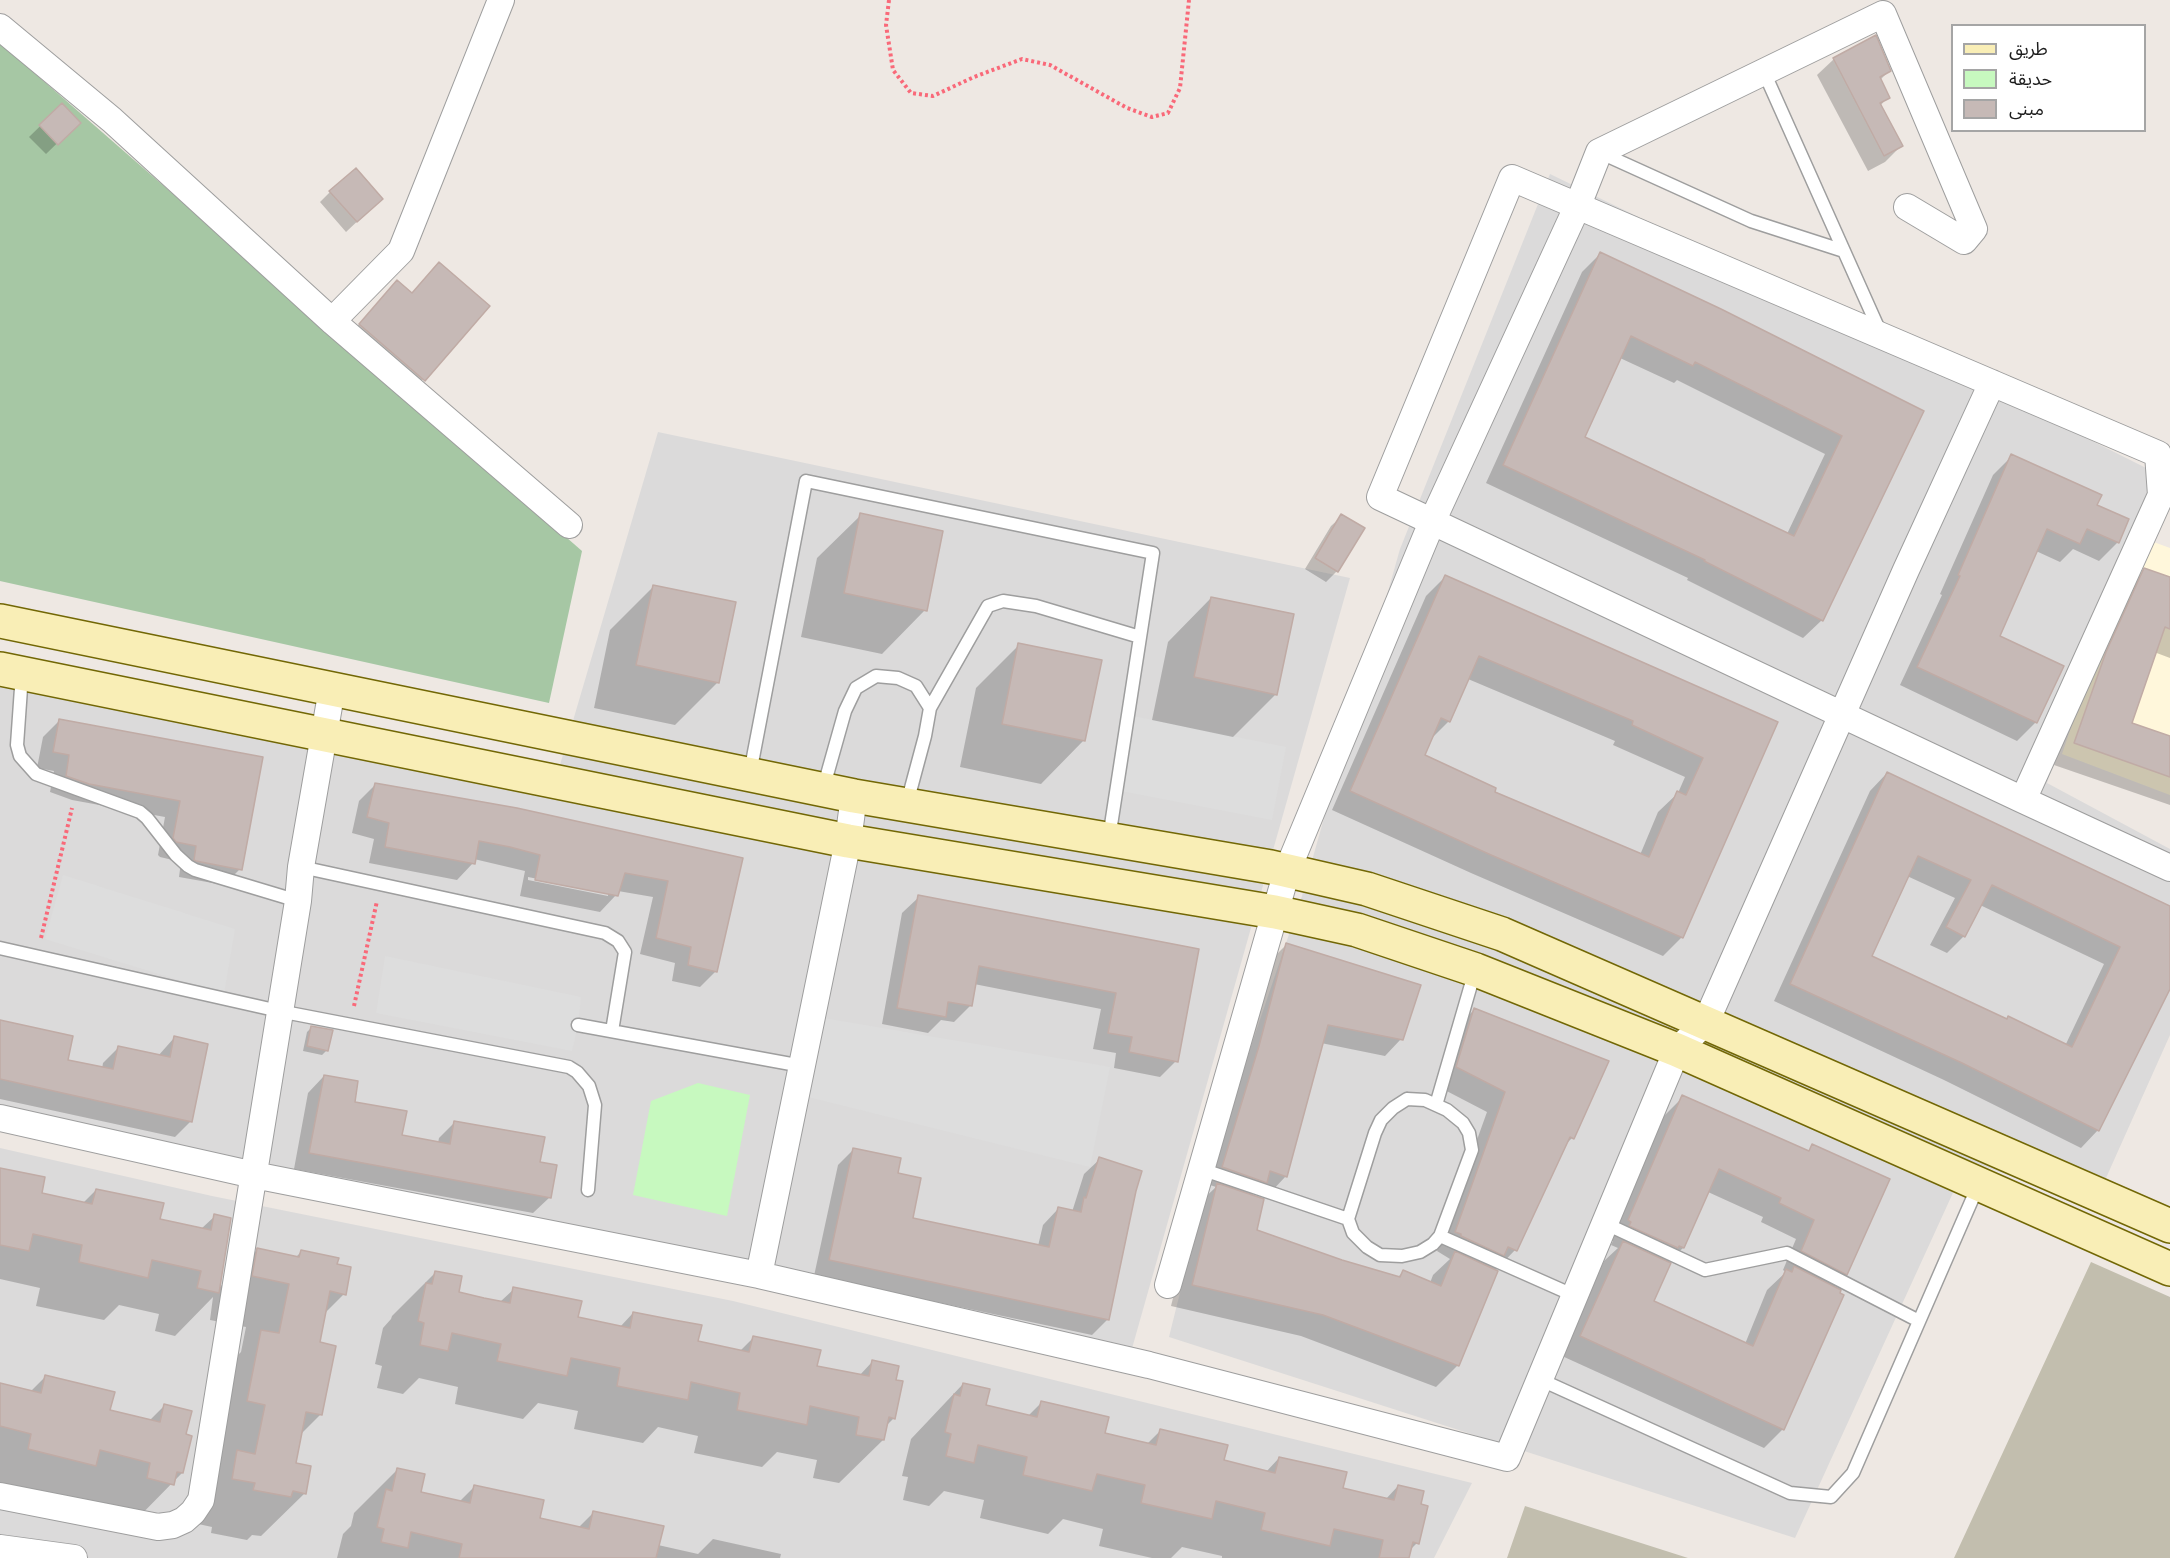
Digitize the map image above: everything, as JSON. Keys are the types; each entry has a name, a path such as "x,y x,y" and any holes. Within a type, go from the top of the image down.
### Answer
{"street":[{"path":"332,321 401,251 501,0"},
{"path":"1168,1285 1287,871 1432,522 1578,205 1599,152 1882,14 1974,229 1964,241 1907,207"},
{"path":"0,27 112,120 332,321 569,525"},
{"path":"2023,800 2162,495 2158,454 1512,178 1380,497 2023,800 2170,868"},
{"path":"0,1118 254,1175 759,1275 1149,1365 1507,1458 1677,1050 1706,1022 1992,383"},
{"path":"0,621 839,793 1287,871 1366,889 1502,934 2170,1226"},
{"path":"11,671 848,841 1275,912 1357,930 1476,970 1677,1050 2170,1269"},
{"path":"0,1496 158,1527 173,1525 184,1520 201,1500 332,689"},
{"path":"759,1275 848,841 839,793"},
{"path":"0,1548 74,1558"}],"lane":[{"path":"1764,72 1881,335"},
{"path":"1599,152 1751,220 1844,251"},
{"path":"750,774 806,481 1153,553 1109,839"},
{"path":"906,805 926,736 930,708 988,606 1003,601 1036,606 1140,637"},
{"path":"11,671 20,756 36,774 140,812 188,866 298,901"},
{"path":"839,793 845,711 856,688 876,676 898,678 916,686 930,708"},
{"path":"302,867 606,933 618,941 625,952 612,1031"},
{"path":"0,948 279,1011 569,1067 584,1078 590,1086 595,1105 588,1190"},
{"path":"1436,1105 1476,970"},
{"path":"578,1025 802,1066"},
{"path":"1407,1099 1425,1100 1436,1105 1447,1110 1463,1123 1469,1133 1472,1150 1440,1236 1433,1244 1420,1252 1402,1256 1380,1255 1367,1247 1353,1233 1348,1219 1375,1133 1381,1120 1407,1099"},
{"path":"1201,1169 1348,1219"},
{"path":"1539,1378 1790,1493 1831,1497 1853,1473 1979,1184"},
{"path":"1604,1223 1705,1270 1787,1253 1919,1321"},
{"path":"1440,1236 1573,1295"}],"path":[{"path":"889,0 886,25 893,70 911,93 933,96 974,77 1022,59 1050,65 1126,108 1152,117 1168,113 1180,88 1188,0"},
{"path":"36,956 76,790"},
{"path":"354,1008 372,926"}],"shaded area":[{"path":"1550,174 1881,335 2154,472 2047,783 2170,849 2170,1035 2093,1207 1968,1160 1795,1538 1169,1337 1214,1155 1302,896 1400,549"},
{"path":"658,432 1350,578 1129,1359 0,1122 0,684 552,792"},
{"path":"2137,536 2170,548 2170,795 2062,754"},
{"path":"1128,715 1286,747 1272,820 1116,790"},
{"path":"63,875 235,929 224,994 45,939"},
{"path":"385,956 581,997 572,1051 376,1013"},
{"path":"812,1016 1110,1067 1090,1167 796,1094"},
{"path":"0,1148 212,1196 733,1301 1472,1483 1434,1558 0,1558"},
{"path":"2091,1262 2170,1297 2170,1558 1954,1558"},
{"path":"1525,1506 1688,1558 1507,1558"}],"green space":[{"path":"0,43 582,551 549,703 0,581"},
{"path":"698,1083 750,1095 727,1216 633,1195 651,1101"}],"building":[{"path":"1876,35 1891,71 1880,77 1890,98 1880,103 1903,146 1884,156 1833,58"},
{"path":"62,103 81,123 58,145 39,125"},
{"path":"356,168 383,199 357,222 329,191"},
{"path":"1600,252 1721,309 1924,411 1823,621 1705,560 1503,465","holes":["1631,336 1693,366 1695,362 1842,436 1794,536 1585,437"]},
{"path":"439,262 490,306 425,381 359,324 397,280 412,293"},
{"path":"2011,454 2102,495 2097,505 2129,519 2119,543 2087,529 2080,544 2047,529 2000,636 2064,666 2037,723 1917,667 1960,576 1958,575"},
{"path":"860,513 943,531 927,611 844,593"},
{"path":"1341,514 1365,528 1338,572 1315,558"},
{"path":"2144,568 2170,577 2170,629 2165,627 2132,723 2170,736 2170,777 2074,743 2106,652"},
{"path":"1445,575 1778,722 1683,938 1350,791","holes":["1479,656 1633,721 1632,725 1703,758 1686,795 1677,791 1649,857 1495,792 1496,788 1425,755 1441,718 1450,722"]},
{"path":"653,585 736,602 719,683 636,665"},
{"path":"1211,597 1294,614 1277,695 1194,677"},
{"path":"1018,643 1102,660 1085,741 1002,724"},
{"path":"59,719 263,757 242,870 196,861 194,860 196,846 176,842 173,838 180,801 89,784 66,776 69,755 53,752"},
{"path":"1887,772 2170,906 2170,989 2099,1131 1962,1063 1790,984","holes":["1918,856 1971,880 1946,927 1965,937 1992,885 2120,947 2072,1047 1872,956"]},
{"path":"375,783 517,808 743,858 717,972 688,965 691,947 656,938 668,881 625,873 618,896 535,880 540,855 510,847 479,841 475,864 385,847 389,823 367,817"},
{"path":"918,895 1199,949 1178,1062 1129,1052 1132,1037 1108,1033 1116,993 979,966 972,1006 948,1002 946,1017 897,1008"},
{"path":"1286,943 1421,985 1403,1040 1328,1025 1287,1177 1270,1171 1267,1183 1222,1167 1259,1046"},
{"path":"1474,1008 1609,1061 1574,1139 1570,1137 1517,1251 1508,1247 1504,1256 1455,1232 1505,1092 1456,1067"},
{"path":"0,1020 73,1036 68,1060 113,1069 118,1046 170,1057 174,1036 208,1044 192,1122 0,1079"},
{"path":"311,1026 333,1030 328,1051 307,1046"},
{"path":"324,1075 358,1081 355,1102 407,1111 402,1135 450,1144 454,1121 545,1137 540,1162 557,1165 551,1198 309,1153"},
{"path":"1682,1095 1809,1151 1812,1144 1890,1179 1847,1275 1801,1251 1814,1220 1779,1203 1781,1198 1719,1169 1684,1248 1679,1246 1678,1248 1629,1226 1631,1222 1628,1220"},
{"path":"853,1148 901,1158 898,1173 921,1178 913,1218 1049,1247 1058,1207 1081,1212 1084,1197 1086,1198 1099,1157 1142,1171 1109,1320 829,1260"},
{"path":"0,1168 45,1177 42,1193 92,1204 96,1189 164,1203 160,1219 211,1230 214,1214 231,1218 219,1293 197,1288 201,1271 152,1260 148,1278 79,1262 82,1245 33,1234 29,1251 0,1245"},
{"path":"1217,1183 1264,1199 1257,1230 1342,1260 1400,1277 1403,1270 1441,1286 1455,1251 1498,1271 1459,1366 1323,1315 1192,1285"},
{"path":"1623,1241 1671,1263 1654,1301 1753,1346 1786,1269 1792,1272 1794,1266 1841,1290 1840,1293 1844,1295 1784,1430 1580,1336"},
{"path":"257,1248 299,1257 301,1250 339,1258 337,1264 351,1267 346,1295 330,1291 320,1342 336,1346 322,1415 306,1412 296,1463 311,1466 306,1494 293,1491 291,1497 253,1490 255,1483 232,1479 237,1450 255,1454 265,1405 247,1401 261,1330 279,1333 289,1284 252,1276"},
{"path":"435,1271 462,1276 459,1292 510,1303 513,1287 582,1301 578,1317 630,1328 633,1312 702,1325 698,1341 749,1352 753,1336 821,1350 817,1366 869,1376 872,1360 899,1366 896,1380 903,1381 895,1419 889,1417 884,1440 856,1435 859,1417 810,1406 807,1425 737,1410 740,1393 691,1382 688,1400 617,1386 620,1368 571,1358 567,1376 497,1361 501,1344 452,1333 448,1351 420,1345 424,1323 418,1321 426,1283 432,1284"},
{"path":"45,1375 115,1392 110,1410 160,1422 164,1404 192,1411 186,1434 192,1436 183,1473 177,1472 174,1485 147,1478 150,1463 100,1450 96,1466 28,1449 31,1434 0,1426 0,1383 41,1393"},
{"path":"963,1383 990,1389 986,1405 1037,1417 1041,1401 1067,1407 1109,1417 1105,1433 1156,1445 1160,1429 1228,1445 1224,1460 1275,1473 1279,1457 1347,1472 1343,1488 1368,1494 1394,1500 1398,1485 1424,1491 1421,1504 1428,1506 1419,1544 1413,1542 1409,1558 1379,1558 1383,1540 1334,1529 1330,1546 1261,1530 1265,1513 1216,1501 1212,1519 1141,1503 1145,1485 1097,1474 1092,1491 1023,1475 1027,1457 978,1445 974,1463 946,1456 951,1434 945,1432 954,1394 960,1396"},
{"path":"397,1468 425,1474 421,1492 470,1503 474,1485 544,1500 540,1518 589,1529 593,1511 664,1526 656,1558 459,1558 462,1544 411,1532 408,1548 381,1542 384,1529 377,1527 386,1489 392,1491"}]}
